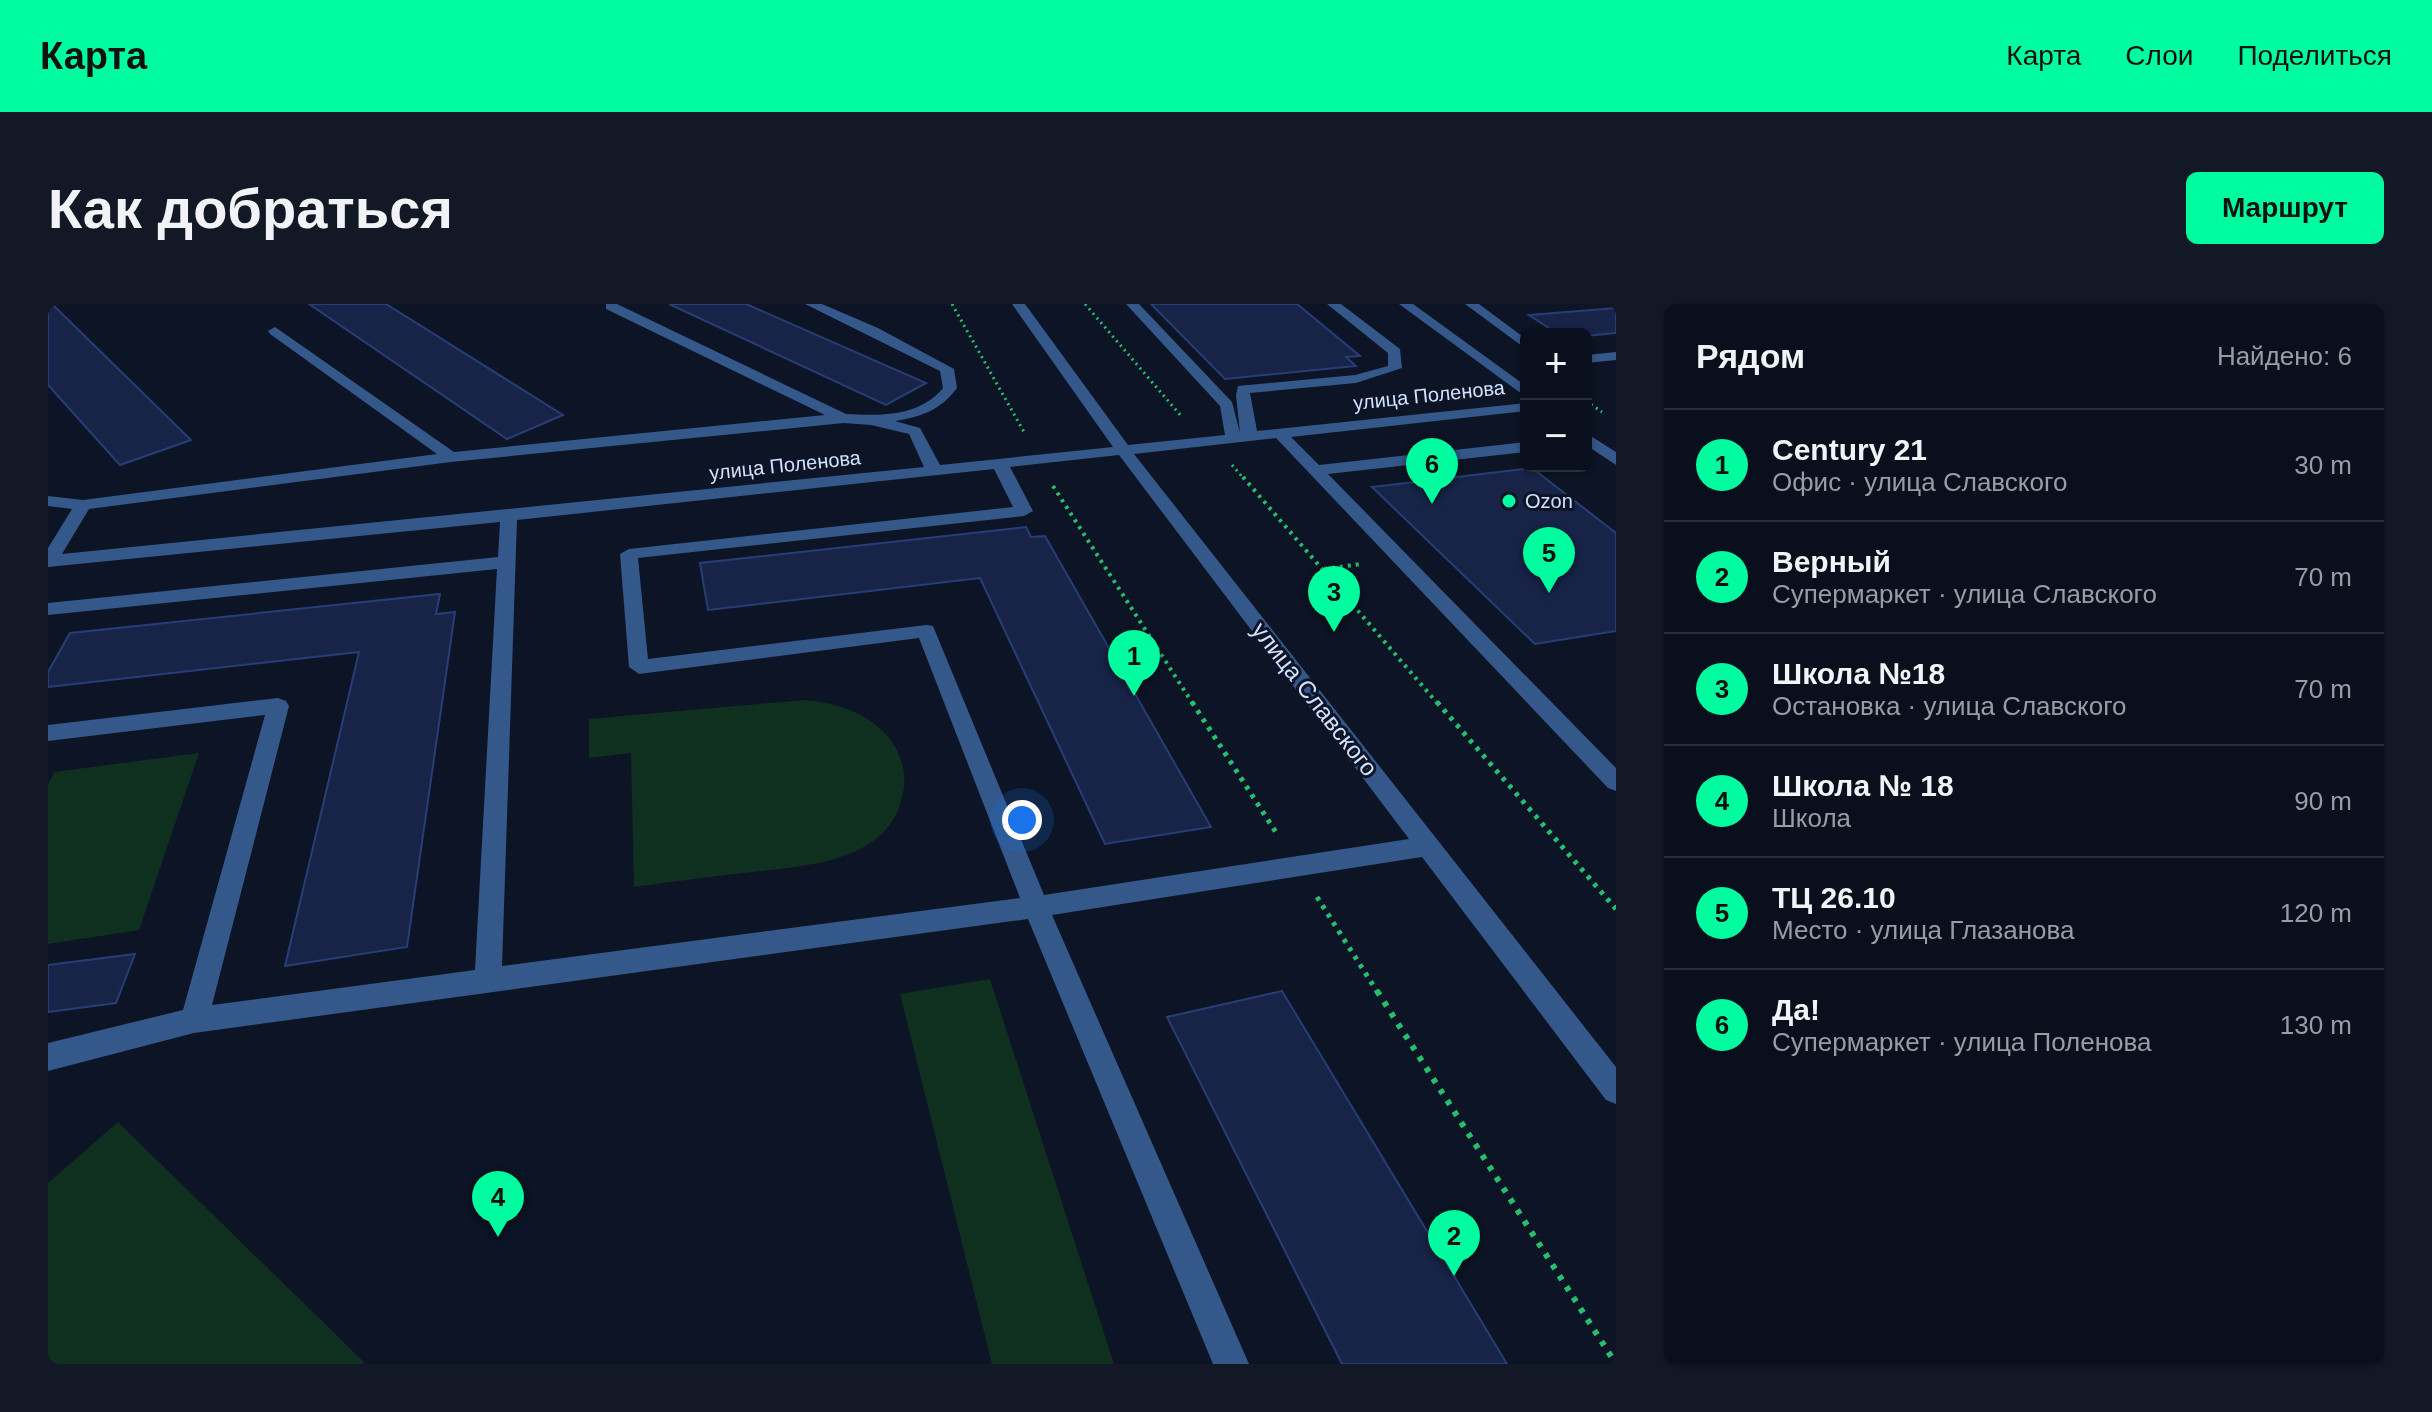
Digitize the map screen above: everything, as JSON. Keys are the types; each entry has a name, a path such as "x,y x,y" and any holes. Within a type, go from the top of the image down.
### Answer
{"street":[{"path":"811,304 947,369 951,379 944,399 912,414 871,420"},
{"path":"859,304 873,331"},
{"name":"улица Славского","path":"1018,304 1124,451 1616,1090"},
{"path":"1132,304 1227,405 1241,437"},
{"path":"1241,437 1250,422 1242,403 1243,389 1356,379 1395,368 1395,352 1333,304"},
{"path":"1405,304 1520,389"},
{"path":"1471,304 1520,341"},
{"path":"611,306 844,418"},
{"path":"275,331 451,457"},
{"path":"1592,358 1616,356"},
{"name":"улица Поленова","path":"49,561 935,472 1520,408"},
{"path":"48,501 83,505 451,457 844,418 871,420 915,431 935,472"},
{"path":"1279,433 1616,782"},
{"path":"1592,443 1616,460"},
{"path":"1316,470 1520,448"},
{"path":"1000,464 1024,511 629,554 639,667 926,631 1036,907 1231,1364"},
{"path":"49,561 83,505"},
{"path":"488,979 509,516"},
{"path":"48,609 508,562"},
{"path":"48,733 278,706 194,1020"},
{"path":"48,1057 194,1020 1036,907 1429,846"}],"path":[{"path":"952,304 1024,433"},
{"path":"1085,304 1182,417 1210,440 1616,909"},
{"path":"1047,476 1616,1364"}],"green space":[{"path":"805,700 855,712 877,726 894,745 904,771 904,790 893,820 878,837 859,850 813,864 634,887 631,753 589,758 589,719"},
{"path":"199,753 139,930 48,944 48,785 54,772"},
{"path":"990,979 1114,1364 992,1364 900,994"},
{"path":"118,1122 363,1364 48,1364 48,1183"}],"building":[{"path":"48,304 52,304 191,440 120,465 48,385"},
{"path":"309,304 386,304 563,415 507,439"},
{"path":"669,304 746,304 926,383 886,405"},
{"path":"1151,304 1297,304 1360,356 1346,357 1356,366 1225,379"},
{"path":"1616,308 1616,333 1592,335 1592,328 1549,328 1529,315"},
{"path":"1520,469 1520,472 1537,472 1616,533 1616,631 1535,644 1372,487"},
{"path":"1026,527 1031,537 1045,536 1211,827 1105,844 980,578 708,610 700,563"},
{"path":"440,594 436,614 455,612 407,947 285,966 359,652 48,687 48,672 70,633"},
{"path":"135,954 116,1003 48,1012 48,965"},
{"path":"1282,991 1507,1364 1342,1364 1167,1017"}],"place":[{"name":"Ozon","path":"1509,501"},
{"name":"Да!","path":"1432,504"},
{"name":"ТЦ 26.10","path":"1549,593"},
{"name":"Школа №18","path":"1334,632"},
{"name":"Century 21","path":"1134,696"},
{"name":"Школа № 18","path":"498,1237"},
{"name":"Верный","path":"1454,1276"}]}
